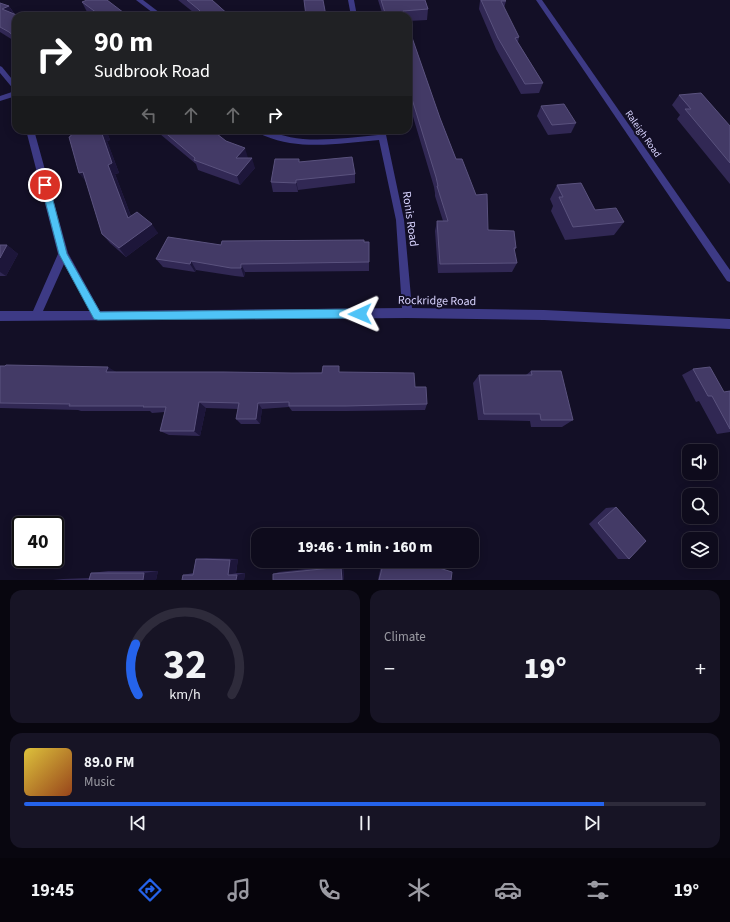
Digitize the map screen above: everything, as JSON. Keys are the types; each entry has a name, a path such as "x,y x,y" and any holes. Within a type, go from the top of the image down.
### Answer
{"street":[{"path":"138,0 155,12"},
{"path":"351,0 353,12"},
{"name":"Raleigh Road","path":"539,0 730,278"},
{"path":"0,68 12,84"},
{"path":"0,98 12,94"},
{"path":"31,134 63,254 98,316"},
{"path":"269,134 282,139 313,143 375,134"},
{"name":"Ronis Road","path":"382,134 400,220 407,313"},
{"path":"36,316 63,254"},
{"name":"Rockridge Road","path":"0,316 407,313 544,315 730,324"}],"building":[{"path":"87,0 107,0 123,12 96,12 82,2"},
{"path":"187,0 212,0 226,12 201,12"},
{"path":"304,0 323,0 325,12 306,12"},
{"path":"381,0 425,0 428,9 403,12 385,12"},
{"path":"481,0 506,1 501,1 519,37 515,38 543,83 525,84 498,38"},
{"path":"0,3 9,6 2,9 12,13 12,35 0,27"},
{"path":"412,38 456,159 462,159 476,195 487,194 488,230 514,231 516,248 514,248 517,263 440,264 437,221 448,221 437,186 436,177 412,99"},
{"path":"701,93 730,126 730,163 685,109 691,109 679,95"},
{"path":"564,104 576,123 552,125 541,106"},
{"path":"71,134 102,134 112,163 108,165 128,218 137,212 152,224 119,248 102,234 83,172 79,173 69,137 71,136"},
{"path":"167,134 217,134 226,141 245,148 236,158 252,158 237,176 194,160 195,158"},
{"path":"352,157 355,174 296,180 296,183 271,182 275,159 299,159 299,162"},
{"path":"581,183 595,210 616,208 624,222 573,227 559,197 563,197 557,185"},
{"path":"168,237 221,245 222,241 364,240 364,242 369,242 369,262 241,264 241,268 231,268 191,261 190,264 156,259"},
{"path":"0,245 7,245 0,258"},
{"path":"0,366 108,367 106,372 292,373 322,373 323,366 339,366 339,372 414,373 415,387 426,387 427,404 289,406 289,402 258,403 256,419 236,419 239,403 199,402 194,431 160,431 166,407 69,406 70,404 0,403"},
{"path":"710,367 724,392 730,391 730,429 712,396 708,396 693,369"},
{"path":"531,371 561,371 573,420 541,420 540,414 484,414 479,375 532,375"},
{"path":"616,507 646,541 629,559 598,523"},
{"path":"196,559 230,560 228,575 237,575 236,580 182,580 183,575 193,575"},
{"path":"341,568 342,580 273,580 273,574"},
{"path":"382,568 439,568 452,572 451,580 379,580"},
{"path":"91,573 144,573 143,580 89,580"}],"route":[{"path":"45,185 63,254 98,316 360,314"}]}
